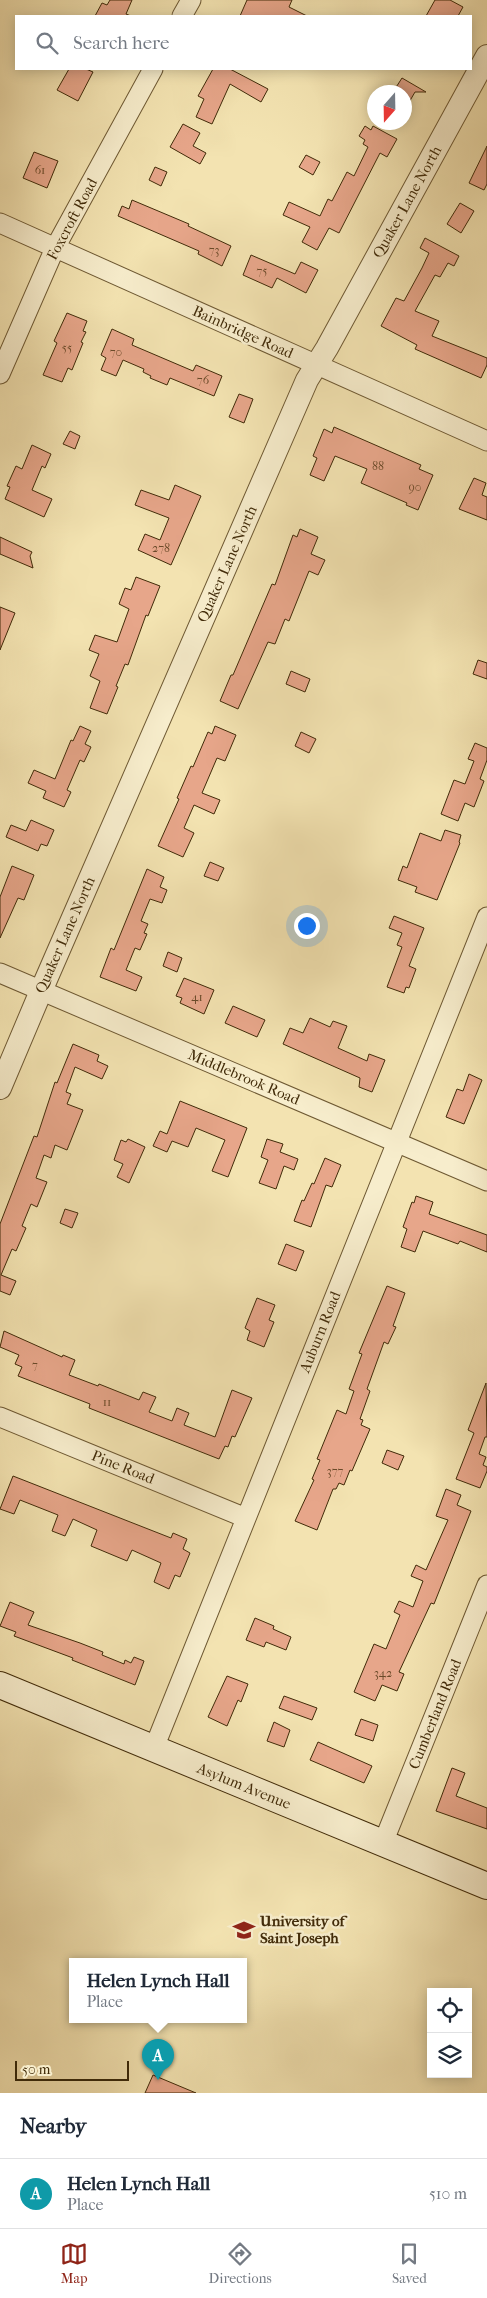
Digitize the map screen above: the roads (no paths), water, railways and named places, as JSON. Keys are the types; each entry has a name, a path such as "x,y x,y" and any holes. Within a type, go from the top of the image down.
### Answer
{"main road":[{"name":"Asylum Avenue","path":"0,1684 487,1886"}],"street":[{"path":"183,15 191,0"},
{"name":"Quaker Lane North","path":"0,1088 40,990 307,380 487,56"},
{"name":"Foxcroft Road","path":"0,374 56,248 152,70"},
{"name":"Bainbridge Road","path":"0,223 487,441"},
{"name":"Auburn Road","path":"154,1748 487,917"},
{"name":"Middlebrook Road","path":"0,973 487,1181"},
{"name":"Pine Road","path":"0,1417 246,1518"},
{"name":"Cumberland Road","path":"383,1843 487,1584"}],"place":[{"name":"University of Saint Joseph","path":"244,1930"},
{"name":"Helen Lynch Hall","path":"158,2080"}]}
